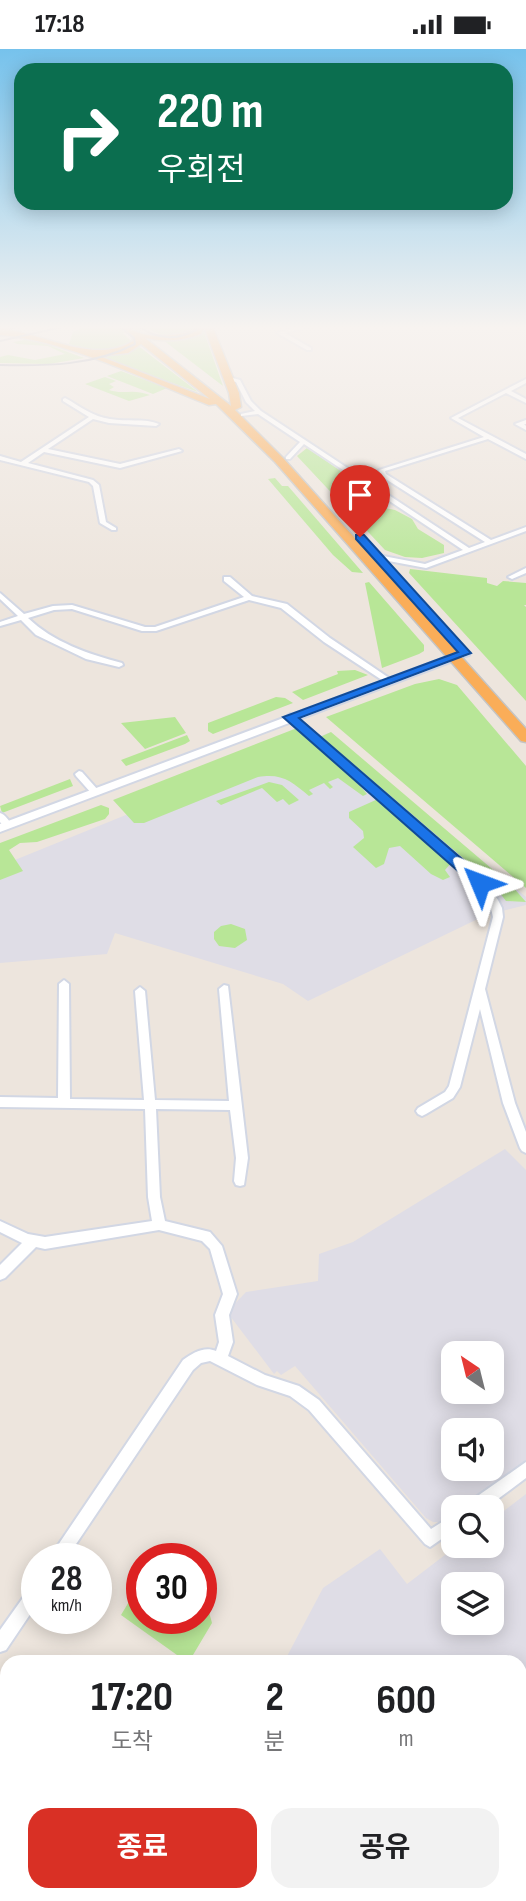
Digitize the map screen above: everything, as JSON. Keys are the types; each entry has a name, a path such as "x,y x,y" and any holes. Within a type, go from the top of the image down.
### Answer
{"highway":[{"path":"237,411 459,654 526,721"},
{"path":"238,411 288,458 372,558"},
{"path":"459,654 526,738"}],"main road":[{"path":"2,823 95,792 459,654"}],"street":[{"path":"83,411 92,417 115,422 139,421 156,425"},
{"path":"252,411 259,412 468,550"},
{"path":"464,411 454,418 526,457"},
{"path":"22,464 92,417"},
{"path":"526,422 518,424 526,428"},
{"path":"489,437 382,470 383,475 490,542"},
{"path":"288,458 303,442"},
{"path":"44,450 120,466 179,451"},
{"path":"0,459 92,481 96,485 103,523 114,529"},
{"path":"372,558 426,566 526,529"},
{"path":"512,577 526,570"},
{"path":"227,579 249,597 284,606 327,640 388,680"},
{"path":"0,595 39,633 63,646 119,665"},
{"path":"0,624 52,608 72,607 145,629 156,629 249,597"},
{"path":"351,668 371,669"},
{"path":"290,717 457,860 494,900 498,917 454,1087 449,1095 422,1111"},
{"path":"79,774 95,792"},
{"path":"64,984 64,1102"},
{"path":"479,987 509,1103 526,1148"},
{"path":"224,989 234,1106 242,1158 240,1181"},
{"path":"140,991 150,1105 154,1197 159,1225"},
{"path":"0,1102 234,1106"},
{"path":"0,1226 33,1241 45,1243 159,1225 206,1236 216,1246 230,1294 222,1315 226,1342 220,1360"},
{"path":"0,1274 33,1241"},
{"path":"68,1543 188,1365 198,1357 211,1355 294,1391 314,1405 430,1539 441,1531"},
{"path":"490,1495 526,1469"},
{"path":"0,1644 21,1613"}],"shaded area":[{"path":"328,733 526,897 526,905 486,915 308,1001 283,984 115,933 107,954 0,963 0,866"},
{"path":"505,1149 526,1170 526,1460 504,1476 504,1418 441,1418 441,1481 497,1481 478,1495 441,1495 441,1522 426,1518 295,1366 281,1375 277,1371 274,1374 227,1312 246,1292 318,1281 319,1254 353,1242"},
{"path":"526,1494 526,1655 288,1655 323,1588 380,1549 407,1584 441,1558 504,1558 504,1511"}],"green space":[{"path":"307,448 378,496 385,508 412,519 418,529 444,545 444,553 422,558 405,557 385,550 297,456"},
{"path":"275,478 282,486 288,486 363,573 352,572 333,555 268,479"},
{"path":"410,569 487,578 487,583 497,586 503,581 526,583 526,701 409,573"},
{"path":"369,582 424,645 424,651 382,668 365,583"},
{"path":"355,670 368,675 303,700 292,692 338,674 337,671"},
{"path":"439,679 457,685 526,766 526,888 326,717 415,684"},
{"path":"276,697 293,703 213,734 208,731 208,723"},
{"path":"175,717 186,733 145,749 121,723"},
{"path":"297,728 348,772 367,794 363,796 338,778 328,782 333,787 330,789 324,783 309,790 313,794 309,796 286,779 274,776 258,777 144,823 134,823 113,800"},
{"path":"331,732 512,886 526,902 506,901 496,888 320,737"},
{"path":"187,735 190,741 185,744 126,766 121,760"},
{"path":"70,779 73,786 2,813 0,806"},
{"path":"269,782 282,785 299,800 289,805 283,799 277,802 262,788 221,805 216,801"},
{"path":"378,799 453,861 445,870 450,877 443,880 431,874 400,846 389,848 384,864 376,868 353,847 364,838 363,831 349,818 349,812"},
{"path":"101,805 109,808 105,819 37,842 20,843 9,850 23,871 0,880 0,843"},
{"path":"231,924 245,929 247,940 235,948 219,946 214,939 214,932 221,926"},
{"path":"148,1634 205,1634 193,1655 177,1655"}],"route":[{"path":"360,537 465,653 290,717 457,860 480,883"}]}
